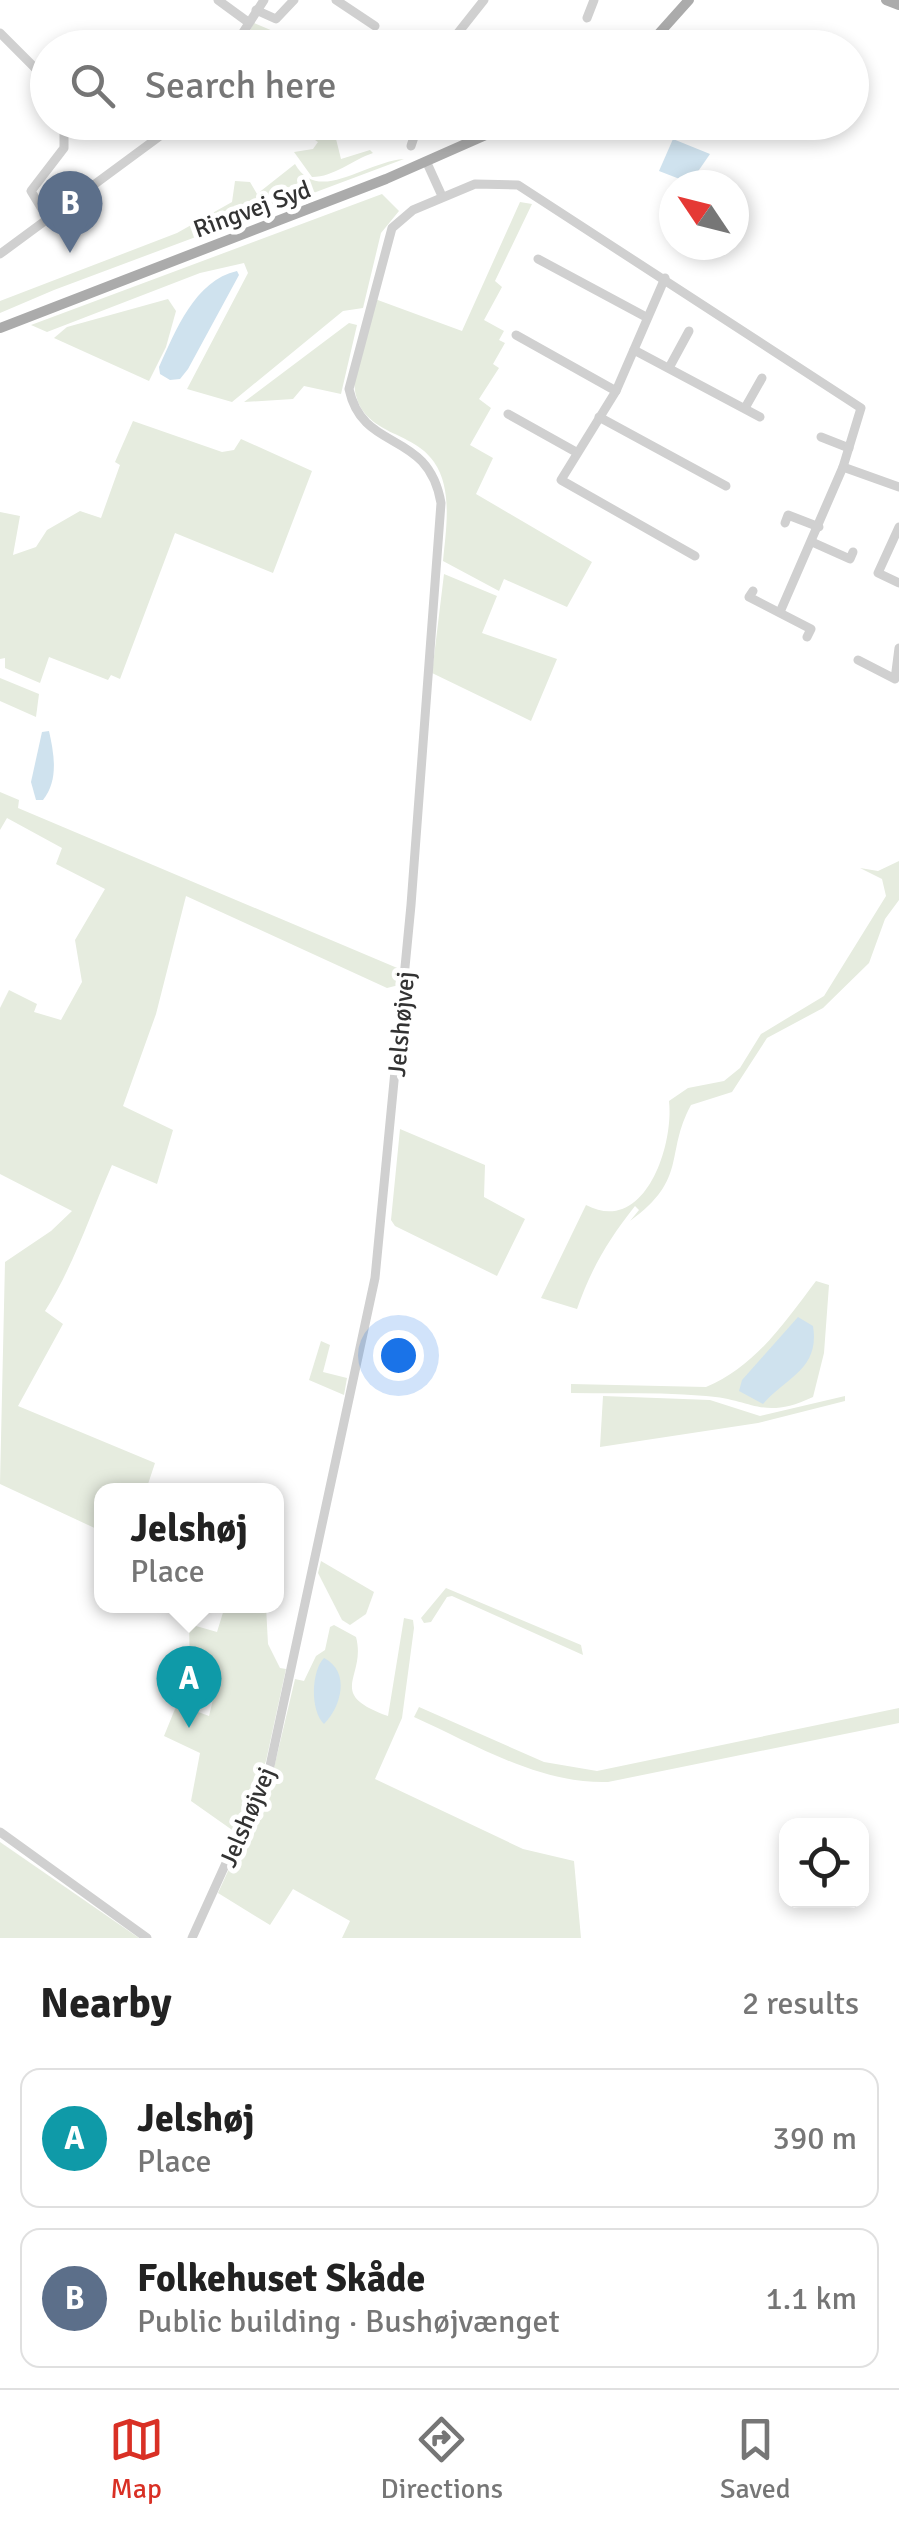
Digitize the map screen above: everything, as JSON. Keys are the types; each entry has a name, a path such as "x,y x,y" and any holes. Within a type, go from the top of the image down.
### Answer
{"main road":[{"path":"662,30 689,0"},
{"path":"886,0 899,5"},
{"name":"Ringvej Syd","path":"0,328 475,140"}],"street":[{"path":"218,0 248,22"},
{"path":"243,30 264,0"},
{"path":"256,10 276,19 294,0"},
{"path":"336,0 374,26"},
{"path":"460,30 484,0"},
{"path":"586,18 594,0"},
{"path":"0,32 30,63"},
{"path":"48,219 31,191 64,148 64,140"},
{"path":"0,256 154,140"},
{"path":"411,146 413,140"},
{"path":"427,162 442,196"},
{"name":"Jelshøjvej","path":"192,1938 270,1766 383,1229 441,503 428,464 366,426 348,389 392,228 413,210 475,184 518,186 857,404 861,414 850,448"},
{"path":"538,259 646,317"},
{"path":"665,278 616,391 562,476 564,484 695,556"},
{"path":"670,366 689,331"},
{"path":"516,335 616,391"},
{"path":"634,350 760,417"},
{"path":"745,408 762,378"},
{"path":"508,414 576,452"},
{"path":"599,417 726,486"},
{"path":"780,612 850,448 821,436"},
{"path":"842,467 899,488"},
{"path":"785,523 788,515 818,527"},
{"path":"899,527 878,574 899,584"},
{"path":"812,542 850,559 854,552"},
{"path":"753,590 750,597 811,630 807,636"},
{"path":"858,660 895,679 899,648"},
{"path":"0,1832 148,1938"}],"shaded area":[{"path":"254,23 271,30 250,30"},
{"path":"315,140 336,140 341,159 370,150 373,153 328,174 312,177 294,152 313,149 318,142"},
{"path":"404,159 0,313 0,301 177,233 232,202 235,181 250,182 257,194 295,164 305,176 329,181"},
{"path":"382,194 399,211 381,233 363,308 343,311 232,402 187,389 248,273 244,263 200,273 47,332 31,325"},
{"path":"520,202 532,204 495,281 502,287 484,320 504,331 499,340 505,343 493,364 499,368 479,399 491,408 470,445 493,458 476,494 592,562 567,607 504,579 499,591 443,561 447,510 440,473 425,452 368,417 355,391 357,357 375,299 462,331"},
{"path":"168,299 176,311 166,347 149,381 54,338 67,327"},
{"path":"349,323 357,325 341,394 304,386 293,399 244,402"},
{"path":"133,421 222,452 234,450 241,439 312,471 273,573 175,533 120,679 111,675 108,680 49,657 40,683 5,668 5,658 0,659 0,512 20,516 13,555 36,547 47,530 80,511 101,518 120,465 115,462"},
{"path":"444,574 497,596 482,633 557,659 531,721 432,673"},
{"path":"0,678 39,694 36,717 0,701"},
{"path":"0,792 19,800 18,808 402,970 399,985 387,988 186,896 156,1014 123,1106 173,1130 157,1184 112,1165 73,1258 45,1311 63,1324 18,1406 155,1463 148,1483 94,1483 94,1528 0,1484 5,1262 51,1231 72,1211 0,1174 0,1008 9,990 37,1004 34,1012 61,1020 82,982 75,940 105,889 56,864 62,848 7,818 0,830"},
{"path":"899,861 899,900 885,919 869,963 823,1008 767,1038 732,1092 691,1105 661,1192 630,1221 639,1210 635,1206 617,1231 594,1268 577,1309 541,1298 586,1205 607,1211 625,1208 652,1181 666,1140 669,1101 688,1088 724,1081 740,1068 761,1034 824,996 886,896 882,879 860,868 878,871"},
{"path":"400,1129 485,1165 484,1197 525,1219 497,1276 395,1226 391,1220"},
{"path":"816,1281 829,1285 824,1353 813,1397 769,1408 706,1396 571,1393 571,1384 706,1387 740,1368 754,1355"},
{"path":"321,1341 330,1345 323,1372 347,1378 344,1395 309,1380"},
{"path":"603,1396 710,1400 760,1416 845,1396 845,1401 758,1423 600,1447"},
{"path":"321,1561 374,1592 366,1614 350,1625 342,1620 318,1573"},
{"path":"446,1588 581,1645 583,1655 452,1596 447,1597 431,1622 424,1623 421,1618"},
{"path":"223,1613 266,1613 268,1644 280,1668 286,1669 266,1761 235,1832 191,1801 200,1753 164,1736 177,1704 209,1716 218,1679 190,1670 189,1624 217,1632"},
{"path":"404,1618 413,1620 414,1628 402,1718 375,1779 523,1849 574,1861 581,1938 342,1938 350,1921 293,1889 270,1925 218,1893 273,1772 295,1679 304,1681 316,1656 325,1650 330,1627 334,1625 356,1637 357,1663 352,1683 358,1700 388,1716"},
{"path":"419,1707 544,1762 597,1771 899,1708 899,1723 608,1782 557,1777 508,1761 414,1717"},
{"path":"0,1842 139,1938 0,1938"}],"water":[{"path":"673,140 710,154 699,170 659,170"},
{"path":"237,271 239,275 188,369 180,379 170,380 160,374 159,367 188,309 209,285"},
{"path":"49,731 53,775 43,800 36,800 31,782 42,732"},
{"path":"798,1317 813,1326 814,1341 812,1353 800,1371 763,1404 739,1391 742,1380"},
{"path":"324,1658 338,1672 341,1690 324,1724 316,1710 314,1691"}],"place":[{"name":"Folkehuset Skåde","path":"70,253"},
{"name":"Jelshøj","path":"189,1728"}]}
